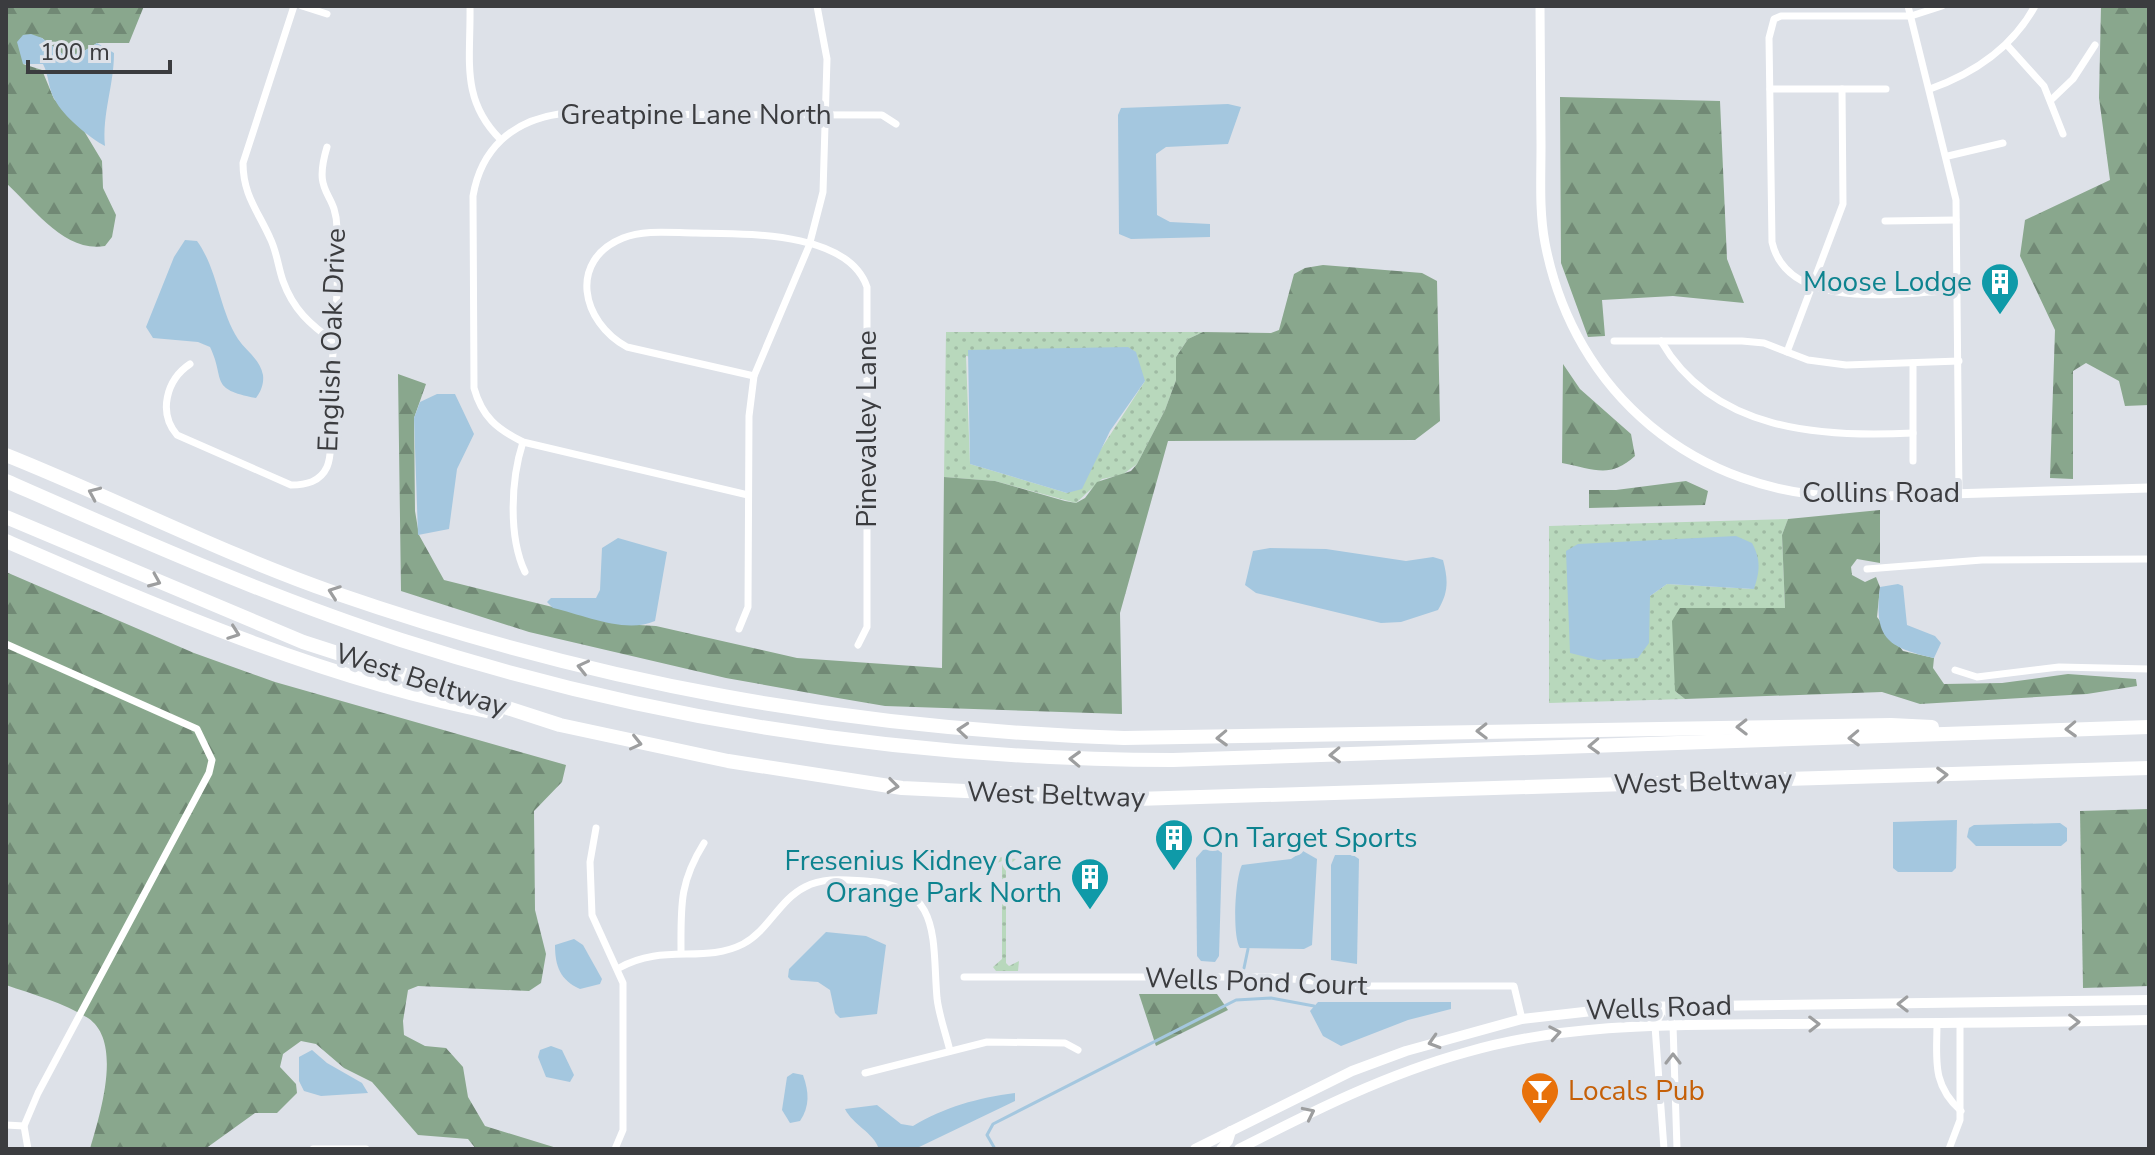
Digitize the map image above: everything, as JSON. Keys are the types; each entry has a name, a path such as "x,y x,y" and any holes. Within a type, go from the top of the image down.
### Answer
{"highway":[{"path":"9,456 222,549 441,628 621,676 725,699 827,716 999,733 1124,738 1891,725 1988,731"},
{"name":"West Beltway","path":"6,481 266,591 474,662 683,714 844,740 1033,757 1173,760 2149,727"},
{"name":"West Beltway","path":"6,517 303,642 560,725 714,759 857,781 1052,797 1136,799 2149,768"},
{"path":"6,541 108,585 312,662 457,706 560,725"}],"main road":[{"name":"Wells Road","path":"1195,1149 1306,1093 1392,1056 1522,1019 1618,1007 2149,1000"},
{"path":"1949,1003 1954,1023"},
{"name":"Wells Road","path":"1239,1149 1353,1092 1469,1051 1569,1031 1673,1025 2149,1020"},
{"path":"1221,1149 1231,1131"}],"street":[{"path":"294,6 243,163 243,181 248,202 271,240 282,279 295,307 310,325 335,342"},
{"path":"302,6 327,14"},
{"path":"470,6 473,98 478,115 500,139 483,160 473,196 474,388 479,405 503,432 523,442 748,495"},
{"path":"739,629 748,607 749,416 754,376 809,246 823,192 827,59 817,6"},
{"name":"Collins Road","path":"1540,6 1545,242 1564,307 1597,368 1620,398 1678,448 1713,469 1751,483 1827,497 2149,488"},
{"path":"1829,6 1829,16"},
{"path":"1908,6 1955,183 1959,494"},
{"path":"1942,6 1911,16 1781,16 1774,19 1770,28 1772,242 1781,268 1789,276 1811,286 1854,294 1958,290"},
{"path":"1930,89 1961,78 2007,45 2035,6"},
{"path":"2007,45 2032,70 2051,100 2063,134"},
{"path":"2051,100 2073,79 2095,45"},
{"path":"1770,89 1886,89"},
{"path":"1787,352 1843,204 1842,89"},
{"name":"Greatpine Lane North","path":"500,139 538,117 559,114 882,115 896,124"},
{"path":"1948,156 2003,143"},
{"name":"English Oak Drive","path":"190,364 179,371 165,402 169,426 177,435 291,485 311,483 327,467 335,342 337,225 321,184 320,171 327,147"},
{"path":"1885,221 1956,220"},
{"name":"Pinevalley Lane","path":"754,376 627,347 608,337 590,310 588,281 601,251 613,242 641,233 773,234 844,257 856,266 867,287 867,627 858,645"},
{"path":"1614,341 1764,343 1787,352 1846,365 1959,361"},
{"path":"1661,341 1688,376 1724,401 1765,421 1824,434 1913,433"},
{"path":"1913,363 1913,461"},
{"path":"523,442 516,474 517,554 525,572"},
{"path":"1867,569 1982,560 2149,559"},
{"path":"6,644 197,729 212,760 209,773 45,1079 24,1126 28,1149"},
{"path":"1955,670 1977,677 2059,667 2149,669"},
{"path":"596,828 590,862 592,915 619,968 623,983 623,1130 615,1149"},
{"path":"681,952 681,892 687,869 704,843"},
{"path":"619,968 644,955 716,952 740,946 761,931 785,901 809,884 837,879 897,887 922,906 934,930 937,999 950,1051"},
{"name":"Wells Pond Court","path":"964,977 1271,977 1366,986 1514,986 1522,1019"},
{"path":"1665,1006 1673,1025 1677,1149"},
{"path":"1664,1149 1655,1026 1665,1006"},
{"path":"1937,1023 1939,1081 1947,1099 1961,1111"},
{"path":"1949,1149 1958,1130 1961,1111 1954,1023"},
{"path":"865,1073 999,1041 1065,1043 1078,1050"},
{"path":"6,1125 24,1126"},
{"path":"313,1149 366,1149"}],"green space":[{"path":"6,6 144,6 129,43 97,43 81,53 65,56 42,38 23,35 23,64 42,70 54,99 81,126 102,161 103,188 116,215 112,237 105,246 90,246 63,235 6,183"},
{"path":"2101,6 2149,6 2149,405 2125,406 2119,381 2086,363 2073,371 2073,479 2050,478 2055,330 2020,256 2025,220 2110,180 2099,98"},
{"path":"1560,97 1720,101 1727,259 1744,303 1673,296 1602,300 1605,336 1588,337 1561,263"},
{"path":"1323,265 1422,273 1437,281 1440,421 1415,440 1168,441 1120,613 1122,714 885,706 832,697 726,678 529,632 401,591 398,374 426,384 414,418 415,511 419,535 444,580 621,624 656,626 797,658 942,668 944,477 995,481 1076,503 1085,498 1097,482 1131,471 1137,464 1165,410 1176,380 1176,357 1188,339 1203,332 1271,333 1279,330 1294,274 1305,268"},
{"path":"946,332 1203,332 1188,339 1176,357 1176,380 1165,410 1137,464 1122,475 1102,479 1076,503 995,481 944,477","holes":["966,356 1145,381 1099,452 1067,493 970,464"]},
{"path":"1563,364 1580,389 1631,434 1635,456 1618,468 1601,470 1562,463"},
{"path":"1686,481 1708,491 1705,505 1589,508 1589,490 1616,490"},
{"path":"1880,510 1880,563 1857,559 1851,567 1852,575 1865,582 1876,577 1880,587 1877,617 1903,651 1934,658 1933,668 1944,684 2002,683 2068,674 2136,679 2137,686 2087,694 1920,704 1882,692 1685,699 1675,691 1672,621 1680,608 1785,608 1782,535 1788,519"},
{"path":"1788,519 1782,535 1785,608 1675,691 1685,699 1549,703 1549,526","holes":["1578,544 1753,589 1667,584 1650,596"]},
{"path":"6,572 194,653 275,682 566,765 562,782 534,811 535,910 546,954 541,983 529,991 418,986 408,990 403,1021 404,1035 425,1046 446,1048 463,1067 468,1097 485,1126 560,1149 476,1149 468,1139 418,1135 372,1082 344,1068 316,1044 301,1041 283,1054 280,1067 296,1084 297,1093 277,1113 255,1113 205,1149 90,1149 106,1080 105,1044 99,1029 88,1018 69,1008 6,985"},
{"path":"2149,809 2149,986 2083,988 2080,811"},
{"path":"991,856 1016,859 1006,868 1006,963 1009,966 1019,961 1018,971 996,971 993,967 1002,959 1002,861 988,867 986,860"},
{"path":"1139,994 1217,994 1228,1010 1156,1046"}],"water":[{"path":"23,35 42,38 65,56 81,53 97,43 114,53 105,146 64,113 51,91 43,64 23,64 17,42"},
{"path":"1228,104 1241,107 1228,144 1166,147 1156,154 1157,215 1170,222 1210,224 1210,237 1131,239 1119,234 1118,115 1121,108"},
{"path":"185,240 197,241 204,252 232,327 261,369 263,384 256,398 225,387 210,347 198,342 153,338 146,327 174,257"},
{"path":"1128,347 1136,352 1145,381 1110,431 1082,489 1067,493 970,464 968,350"},
{"path":"437,394 455,394 474,434 457,469 449,529 418,535 414,418 420,402"},
{"path":"1736,536 1752,543 1757,555 1758,571 1754,589 1667,584 1650,596 1649,643 1638,658 1598,660 1570,653 1566,551 1578,544"},
{"path":"618,538 667,552 655,621 618,624 553,608 547,602 551,598 596,598 600,590 602,548"},
{"path":"1270,548 1326,549 1406,561 1433,557 1443,560 1446,591 1438,610 1401,622 1381,623 1256,593 1245,585 1253,551"},
{"path":"1903,586 1907,625 1935,636 1941,643 1934,658 1894,644 1882,629 1879,618 1880,587"},
{"path":"1957,820 1956,868 1952,872 1898,872 1893,868 1893,822"},
{"path":"2060,823 2067,828 2067,841 2061,846 1976,846 1967,837 1969,828 1974,825"},
{"path":"1215,848 1222,853 1219,956 1215,962 1201,961 1197,956 1196,858 1203,850"},
{"path":"1303,851 1317,859 1312,945 1304,949 1240,948 1235,907 1242,865 1291,859"},
{"path":"1335,855 1353,855 1359,859 1357,964 1331,960 1331,865"},
{"path":"826,932 866,936 886,945 877,1014 840,1018 835,1013 830,990 818,982 791,980 788,977 789,969"},
{"path":"574,939 583,945 602,979 600,984 580,989 560,972 555,945"},
{"path":"1318,1002 1451,1002 1451,1009 1408,1020 1341,1046 1323,1036 1310,1011"},
{"path":"551,1046 562,1050 574,1075 570,1082 546,1077 538,1057 540,1050"},
{"path":"312,1050 327,1063 362,1083 368,1093 321,1096 304,1091 299,1081 299,1057"},
{"path":"793,1073 803,1075 808,1099 800,1121 790,1123 782,1110 787,1077"},
{"path":"1015,1093 1015,1101 915,1149 879,1149 845,1109 877,1105 901,1124 913,1126 962,1104"}],"waterway":[{"path":"1244,968 1248,949"},
{"path":"995,1149 987,1135 993,1124 1236,1000 1271,998 1314,1006"}],"place":[{"name":"Moose Lodge","path":"2000,316"},
{"name":"On Target Sports","path":"1174,872"},
{"name":"Fresenius Kidney Care Orange Park North","path":"1090,911"},
{"name":"Locals Pub","path":"1540,1125"}]}
